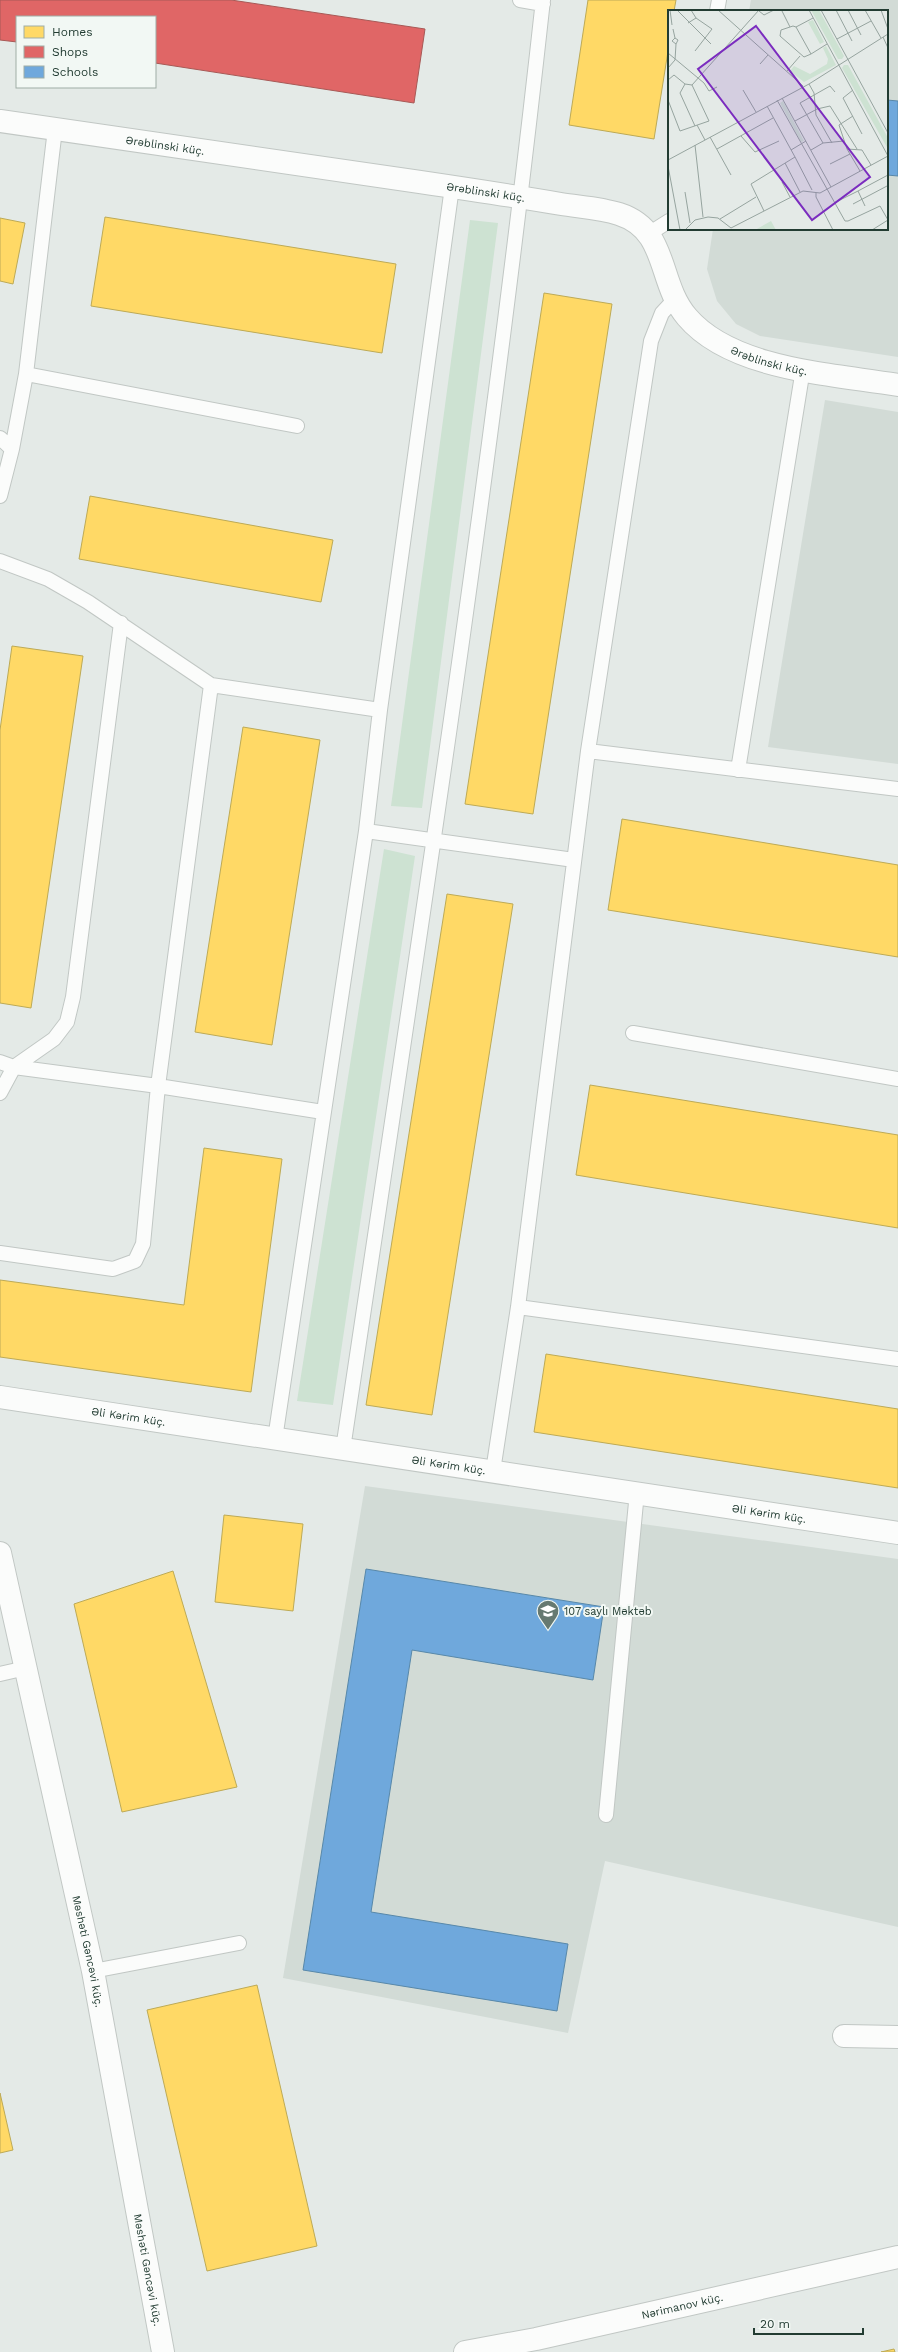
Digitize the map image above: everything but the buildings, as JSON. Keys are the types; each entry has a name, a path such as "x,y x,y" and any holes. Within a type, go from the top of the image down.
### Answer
{"street":[{"name":"Ərəblinski küç.","path":"0,121 522,197 618,214 635,220 650,233 675,299 687,317 705,334 735,352 762,362 898,385"},
{"name":"Əli Kərim küç.","path":"0,1397 637,1492 898,1533"},
{"name":"Məshəti Gəncəvi küç.","path":"0,1553 93,1971 163,2352"},
{"path":"844,2036 898,2037"},
{"name":"Nərimanov küç.","path":"465,2352 538,2345 898,2257"}],"lane":[{"path":"343,1449 434,839 522,197 543,2 520,0"},
{"path":"717,10 718,0"},
{"path":"0,496 12,449 26,374 55,129"},
{"path":"275,1439 366,831 380,710 452,187"},
{"path":"650,233 668,222"},
{"path":"493,1471 518,1307 588,751 651,341 662,313 675,299"},
{"path":"738,770 803,369"},
{"path":"26,374 297,426"},
{"path":"0,438 12,449"},
{"path":"0,561 48,580 121,623 211,685 380,710"},
{"path":"0,1093 14,1067 54,1038 67,1022 73,997 121,623"},
{"path":"0,1253 113,1269 135,1261 143,1244 158,1086 211,685"},
{"path":"588,751 898,789"},
{"path":"366,831 434,839 574,860"},
{"path":"633,1033 898,1079"},
{"path":"0,1062 14,1067 158,1086 323,1112"},
{"path":"518,1307 898,1359"},
{"path":"606,1814 637,1492"},
{"path":"0,1674 26,1668"},
{"path":"93,1971 239,1943"}],"shaded area":[{"path":"751,0 898,0 898,357 760,336 736,324 717,301 707,269 713,230 888,230 888,10 749,10"},
{"path":"825,400 898,412 898,764 768,747"},
{"path":"365,1486 898,1559 898,1927 605,1861 568,2033 283,1978"}],"green space":[{"path":"470,220 498,223 422,808 391,806"},
{"path":"384,849 415,856 333,1405 297,1401"}],"place":[{"name":"107 saylı Məktəb","path":"548,1630"}]}
